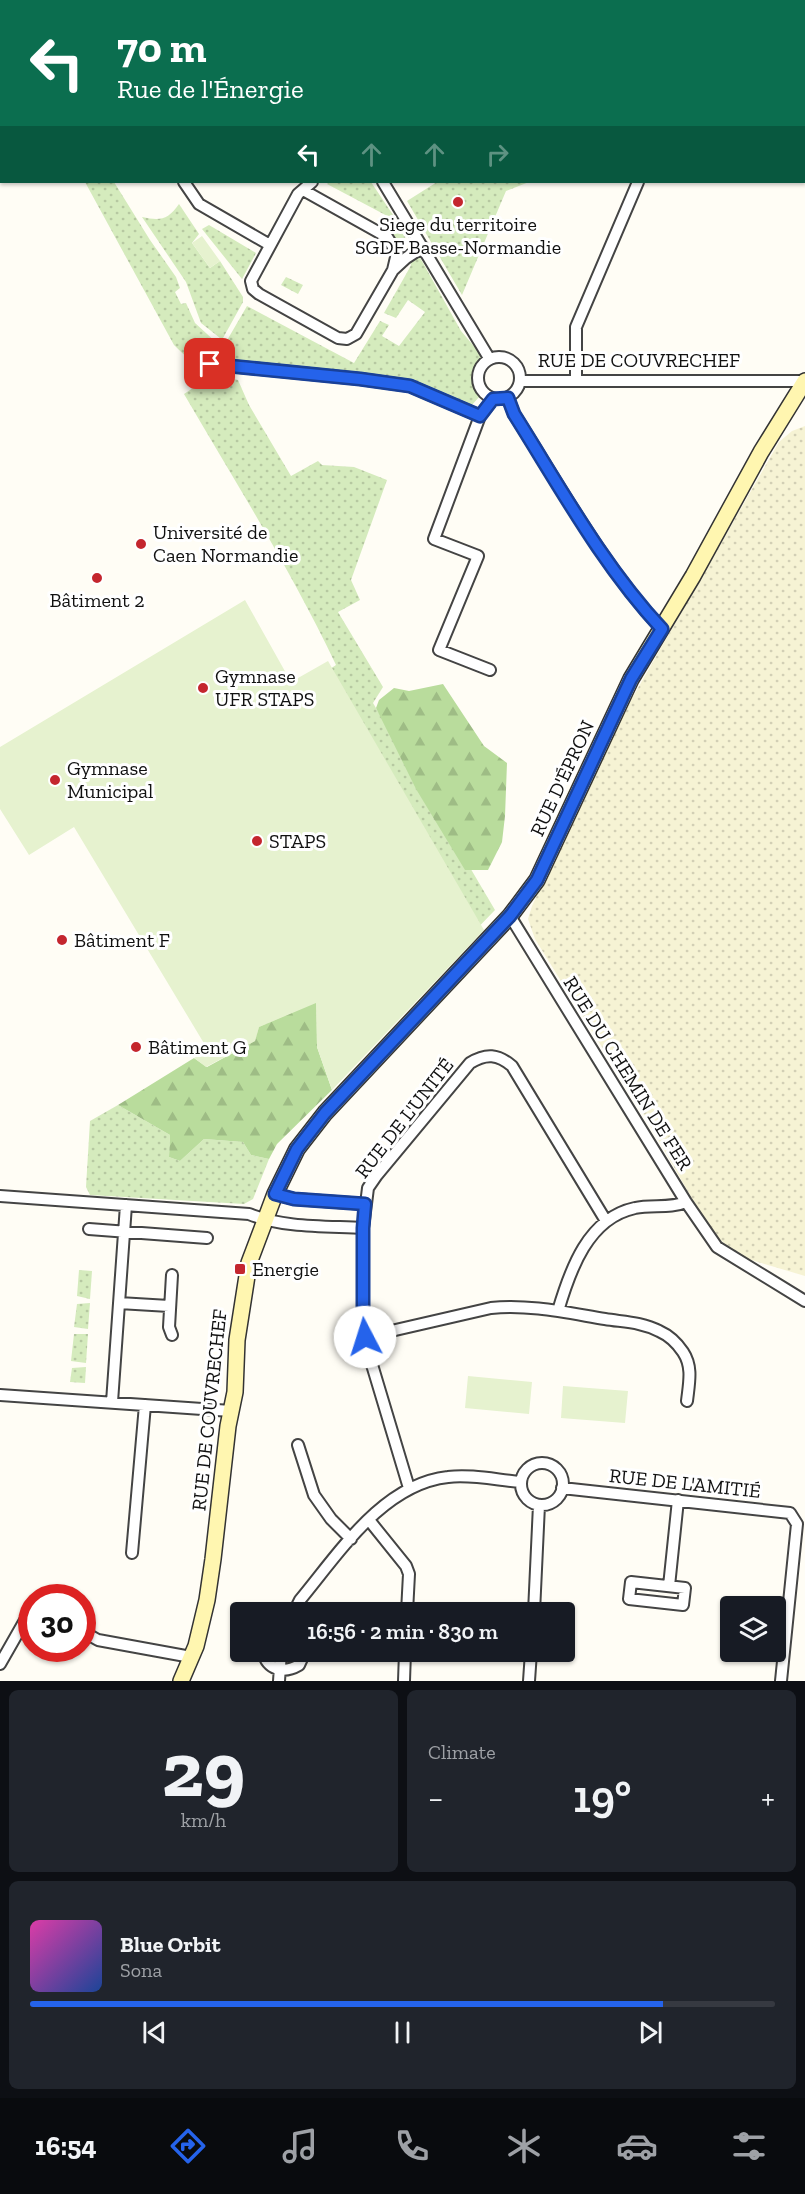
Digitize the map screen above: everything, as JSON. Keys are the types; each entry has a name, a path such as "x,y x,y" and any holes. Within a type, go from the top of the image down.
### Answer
{"street":[{"path":"184,183 199,204 270,245"},
{"path":"303,190 387,237 397,253 393,270 356,334 347,339 338,338 259,294 253,289 251,281 298,194 311,183"},
{"path":"384,183 489,358 480,368 478,379 481,390 493,399 508,398 514,394 520,381"},
{"path":"576,381 576,327 639,183"},
{"path":"393,270 423,247"},
{"name":"RUE DE COUVRECHEF","path":"489,358 504,357 510,360 519,371 520,381 805,381"},
{"path":"210,364 410,386 480,416"},
{"name":"RUE D'ÉPRON","path":"297,1149 348,1086 510,916 537,880 631,679 662,629 760,452 805,381"},
{"path":"508,398 514,414 594,539 620,577 662,629"},
{"path":"489,670 439,650 478,556 434,539 480,416 493,399"},
{"name":"RUE DU CHEMIN DE FER","path":"510,916 686,1202 717,1247 805,1301"},
{"name":"RUE DE L'UNITÉ","path":"409,1488 365,1337 363,1228 368,1188 377,1175 470,1063 489,1055 502,1059 512,1066 606,1221"},
{"name":"RUE DE COUVRECHEF","path":"181,1681 200,1629 208,1590 235,1392 237,1340 244,1285 264,1220 297,1149"},
{"path":"275,1194 294,1199 365,1204"},
{"path":"0,1196 249,1214 264,1220 283,1223 363,1228"},
{"path":"558,1311 583,1247 606,1221 619,1213 637,1207 679,1205 686,1202"},
{"path":"112,1402 126,1205"},
{"path":"89,1229 207,1238"},
{"path":"172,1275 169,1306 169,1327 172,1335"},
{"path":"119,1303 169,1306"},
{"path":"365,1337 508,1306 558,1311 644,1325 667,1335 679,1346 690,1371 687,1401"},
{"path":"0,1395 231,1411"},
{"path":"132,1553 145,1405"},
{"path":"298,1445 314,1495 331,1519 351,1539"},
{"path":"544,1463 561,1474 562,1488 554,1501 539,1505 526,1497 521,1482 522,1476 531,1466 544,1463"},
{"path":"299,1602 382,1505 409,1488 434,1479 449,1477 521,1482"},
{"name":"RUE DE L'AMITIÉ","path":"562,1488 790,1513 801,1521"},
{"path":"669,1586 678,1500"},
{"path":"534,1602 539,1505"},
{"path":"369,1520 406,1566 409,1574 408,1602"},
{"path":"781,1681 801,1521"},
{"path":"631,1582 669,1586 685,1587 683,1605 629,1599 631,1582"},
{"path":"0,1664 18,1632"},
{"path":"96,1639 191,1657"},
{"path":"267,1662 279,1676 300,1662"},
{"path":"404,1681 405,1662"},
{"path":"529,1681 530,1662"}],"shaded area":[{"path":"805,426 805,1276 748,1259 731,1249 711,1232 647,1120 535,939 528,919 613,732 779,442 792,431"}],"green space":[{"path":"86,183 115,183 176,277 180,288 175,292 181,304 186,303 195,323 218,344 208,359 203,362 193,361 174,345"},
{"path":"372,183 407,236 403,239 395,238 388,233 394,223 393,219 327,184"},
{"path":"435,183 526,183 506,191 462,295 407,201"},
{"path":"179,204 199,234 192,243 210,268 220,261 243,297 243,302 223,338 201,323 186,282 142,217 163,218"},
{"path":"209,225 256,253 242,279 202,229"},
{"path":"202,236 220,261 210,268 192,243"},
{"path":"418,254 461,331 484,358 472,382 480,396 471,406 413,381 267,364 215,361 247,306 354,363 380,321 389,325 382,336 399,346 425,312 408,300 396,318 384,313 411,265 409,259"},
{"path":"286,277 303,285 298,294 281,285"},
{"path":"214,374 238,380 249,405 291,476 318,461 322,465 354,467 387,480 351,580 360,600 338,612 383,687 373,703 495,910 467,939 317,1047 209,1049 205,751 336,665 282,562 184,394"},
{"name":"STAPS","path":"245,600 291,682 328,661 484,930 332,1090 317,1047 316,1003 259,1027 255,1041 206,1067 194,1058 208,1050 74,827 29,855 0,809 0,747"},
{"path":"443,684 484,746 507,763 502,842 488,870 465,870 416,789 376,708 379,700 394,688 409,691"},
{"path":"316,1002 317,1047 332,1090 277,1144 269,1159 251,1155 243,1142 204,1139 180,1161 169,1157 170,1135 118,1105 194,1058 207,1067 255,1041 259,1027"},
{"path":"118,1105 170,1135 169,1157 180,1161 204,1139 243,1142 251,1155 269,1159 253,1199 244,1204 90,1195 86,1187 90,1121"},
{"path":"79,1270 92,1271 90,1299 77,1296"},
{"path":"90,1303 88,1329 74,1327 77,1304"},
{"path":"74,1334 88,1334 86,1363 71,1361"},
{"path":"86,1367 85,1383 70,1382 72,1368"},
{"path":"468,1376 532,1382 529,1414 465,1408"},
{"path":"563,1386 628,1391 625,1423 561,1418"}],"place":[{"name":"Siege du territoire SGDF Basse-Normandie","path":"458,202"},
{"name":"Université de Caen Normandie","path":"141,544"},
{"name":"Bâtiment 2","path":"97,578"},
{"name":"Gymnase UFR STAPS","path":"203,688"},
{"name":"Gymnase Municipal","path":"55,780"},
{"name":"STAPS","path":"257,841"},
{"name":"Bâtiment F","path":"62,940"},
{"name":"Bâtiment G","path":"136,1047"},
{"name":"Energie","path":"240,1269"}],"route":[{"path":"210,364 410,386 480,416 493,399 508,398 514,414 594,539 620,577 662,629 631,679 549,857 526,897 325,1113 297,1149 275,1194 294,1199 365,1204 363,1328 365,1337"}]}
